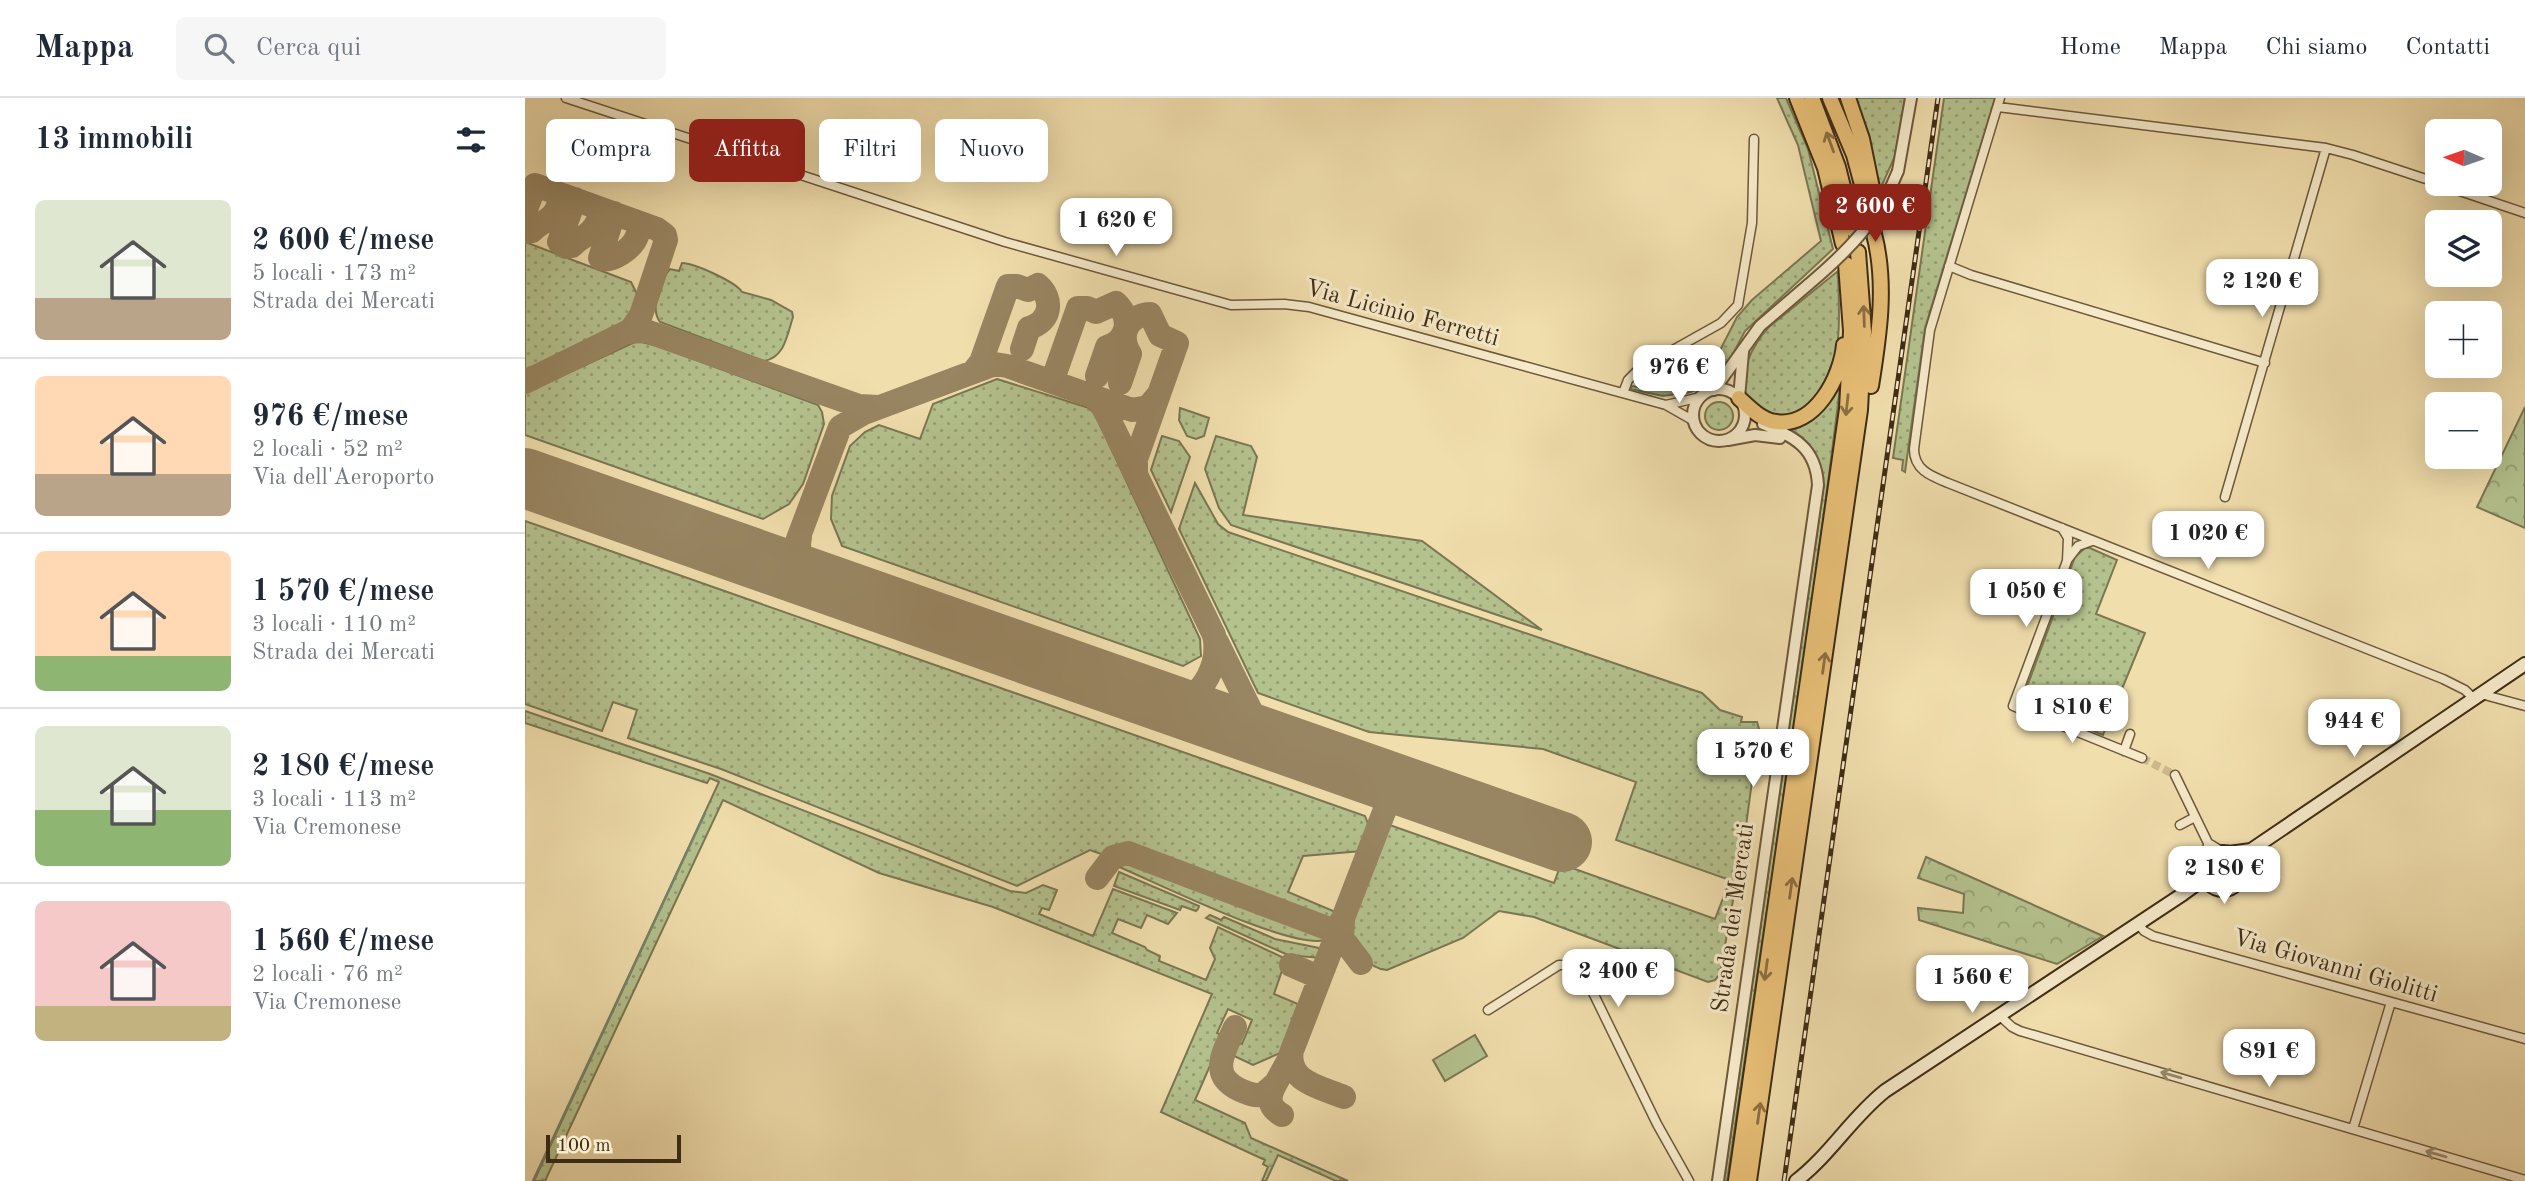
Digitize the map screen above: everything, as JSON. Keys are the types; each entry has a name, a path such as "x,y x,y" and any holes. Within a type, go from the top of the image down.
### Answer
{"highway":[{"path":"1797,98 1825,168 1843,244"},
{"path":"1812,98 1838,167 1854,231"},
{"path":"1830,98 1872,206 1862,139 1848,98"},
{"path":"1848,494 1863,440 1877,346 1881,292 1876,230"},
{"path":"1749,1181 1864,371 1864,322 1858,252"},
{"path":"1736,1181 1847,409 1851,331 1846,264 1843,356 1826,394 1805,414 1784,422 1761,416 1741,402"}],"main road":[{"path":"1796,1181 1879,1095 2183,894 2199,879 2206,864 2217,853 2251,850 2525,664"},
{"path":"2183,894 2232,887 2241,878 2251,850"},
{"path":"2226,852 2239,860 2242,872"},
{"path":"2206,864 2204,873 2209,884 2220,889"}],"street":[{"name":"Via Licinio Ferretti","path":"566,98 1005,242 1231,304 1281,303 1309,307 1666,405"},
{"path":"1666,405 1701,397 1714,390 1760,326 1847,251 1868,228 1898,171 1911,98"},
{"path":"2425,180 2326,148 1999,102 1932,321 1924,358 1914,444 1917,464 1935,478 2443,679 2477,696 2525,706"},
{"path":"1623,393 1627,380 1639,369 1721,323 1738,305 1752,223 1754,139"},
{"path":"2225,497 2326,148"},
{"path":"2474,196 2525,213"},
{"path":"1949,266 1971,275 2265,363"},
{"path":"1728,440 1741,430 1745,414 1741,402 1743,352"},
{"name":"Strada dei Mercati","path":"1714,390 1727,391 1741,402 1757,421 1803,445 1815,466 1818,485 1717,1181"},
{"path":"1694,421 1693,412 1701,397"},
{"path":"1666,405 1694,421"},
{"name":"Strada dei Mercati","path":"1694,421 1697,429 1711,440 1762,434 1787,441 1804,456 1811,472 1812,483 1712,1181"},
{"path":"2059,527 2065,531 2068,538 2066,562 2013,706 2142,758"},
{"path":"2066,562 2080,544 2098,542"},
{"path":"2124,751 2130,734"},
{"path":"2175,775 2208,843 2206,864"},
{"path":"2180,825 2195,817"},
{"path":"2208,843 2226,852"},
{"name":"Via Giovanni Giolitti","path":"2138,924 2153,936 2525,1040"},
{"path":"1488,1010 1559,965 1571,965 1582,970 1657,1124 1689,1181"},
{"path":"2353,1129 2391,1002"},
{"path":"2000,1016 2020,1031 2525,1180"}],"green space":[{"path":"1777,98 1786,98 1808,149 1833,249 1745,331 1725,369 1708,386 1663,396 1630,389 1632,386 1648,389 1694,382 1713,364 1737,317 1752,300 1821,241 1798,145"},
{"path":"1853,98 1905,98 1895,156 1878,194"},
{"path":"1944,98 1995,98 1925,328 1905,472 1902,470 1903,460 1893,458"},
{"path":"525,242 631,282 638,296 631,315 619,326 525,371"},
{"path":"682,263 714,274 732,283 742,292 771,300 792,312 787,338 777,355 764,361 660,322 656,310 659,288 670,269 679,271"},
{"path":"1838,271 1838,339 1835,361 1828,381 1816,398 1799,410 1775,417 1751,402 1745,394 1744,374 1751,352 1769,327"},
{"path":"637,341 658,346 818,405 824,424 803,484 789,504 763,519 525,435 525,393"},
{"path":"997,379 1089,408 1095,414 1200,639 1201,656 1183,666 842,546 831,519 832,496 850,446 865,432 879,425 920,439 933,404"},
{"path":"1838,387 1828,486 1800,685 1727,1181 1724,1181 1823,491 1821,471 1815,453 1810,445 1786,428"},
{"path":"1719,402 1729,406 1733,416 1729,426 1719,430 1709,426 1705,416 1709,406"},
{"path":"2525,407 2525,528 2477,507 2495,469 2502,469 2502,455"},
{"path":"1180,408 1209,418 1204,436 1196,439 1187,436 1179,420"},
{"path":"1162,436 1179,441 1190,457 1171,512 1151,470"},
{"path":"1216,436 1251,446 1257,457 1243,515 1422,541 1542,630 1231,525 1219,508 1205,469"},
{"path":"1195,483 1218,524 1228,532 1702,693 1720,710 1742,717 1741,722 1757,722 1759,729 1746,826 1720,974 1715,980 1708,982 1534,917 1499,911 1463,938 1387,970 1367,961 1352,942 1347,928 1387,824 1554,883 1561,864 1715,919 1730,880 1616,840 1636,782 1543,749 1369,732 1258,693 1179,529"},
{"path":"525,521 1365,816 1370,829 1362,851 1303,856 1288,892 1338,913 1334,924 1325,925 1115,847 1107,856 1090,850 1017,886 721,769 628,738 637,710 613,702 602,731 525,704"},
{"path":"2085,548 2117,560 2096,614 2145,633 2103,735 2036,708 2027,694 2028,684 2075,557"},
{"path":"525,711 710,774 1010,891 1026,893 1043,885 1057,890 1049,910 1042,908 1039,914 1093,936 1113,889 1177,913 1168,924 1147,915 1141,928 1118,919 1112,933 1145,947 1160,956 1159,961 1206,980 1215,959 1210,948 1218,927 1286,959 1274,994 1298,1004 1280,1053 1253,1065 1230,1054 1236,1042 1242,1044 1252,1020 1228,1009 1217,1033 1223,1036 1195,1100 1245,1123 1251,1138 1348,1181 1336,1181 1278,1155 1266,1181 1262,1181 1268,1167 1263,1164 1265,1160 1161,1112 1212,994 993,907 879,873 723,800 545,1181 534,1181 719,782 710,778 707,783 525,723"},
{"path":"1124,857 1330,933 1325,940 1307,940 1253,925 1112,864"},
{"path":"1926,857 2103,936 2057,964 1919,920 1918,908 1963,913 1964,894 1918,878"},
{"path":"1119,872 1199,906 1198,909 1196,911 1182,906 1180,910 1114,886"},
{"path":"1210,915 1221,920 1224,917 1275,939 1324,949 1320,958 1288,955 1206,918"},
{"path":"1475,1035 1487,1056 1445,1081 1433,1060"}],"waterway":[{"path":"533,1181 705,813"}],"taxiway":[{"path":"525,212 535,185 657,229 665,235 666,240 641,315 631,330 525,382"},
{"path":"575,199 559,242 566,247 572,246 592,230 597,222"},
{"path":"525,232 532,231 557,208"},
{"path":"614,213 600,258 610,259 621,254 637,236"},
{"path":"973,372 981,362 1008,286 1028,290 1038,285 1046,297 1048,310 1042,321 1029,328 1022,349"},
{"path":"1052,382 1078,308 1096,312 1116,303 1124,315 1125,328 1120,339 1107,347 1097,376"},
{"path":"1120,383 1130,354 1125,340 1127,327 1136,318 1150,314 1160,335 1177,343 1136,459 1136,475"},
{"path":"627,332 646,331 859,406 878,407"},
{"path":"754,559 777,559 795,547 840,427 864,413 995,364 1132,410 1148,407 1159,394"},
{"path":"1091,395 1100,402 1107,415 1214,635 1215,656 1202,686 1186,699 1175,702 1152,698"},
{"path":"800,537 799,552 803,565 823,583"},
{"path":"1217,642 1254,717 1274,735 1311,754"},
{"path":"1235,1027 1223,1054 1221,1070 1230,1084 1253,1095 1262,1095 1276,1083 1288,1061 1384,812 1384,790 1369,774"},
{"path":"1097,878 1113,857 1128,853 1332,930 1343,919"},
{"path":"1343,920 1342,938 1361,963"},
{"path":"1291,965 1314,975 1324,968"},
{"path":"1292,1050 1294,1069 1299,1076 1315,1086 1344,1097"},
{"path":"1276,1083 1271,1101 1274,1109 1282,1115"}],"runway":[{"path":"525,478 1562,842"}],"tunnel":[{"path":"1875,201 1878,227"},
{"path":"2142,758 2175,775"}],"railway":[{"path":"1784,1181 1938,98"}]}
